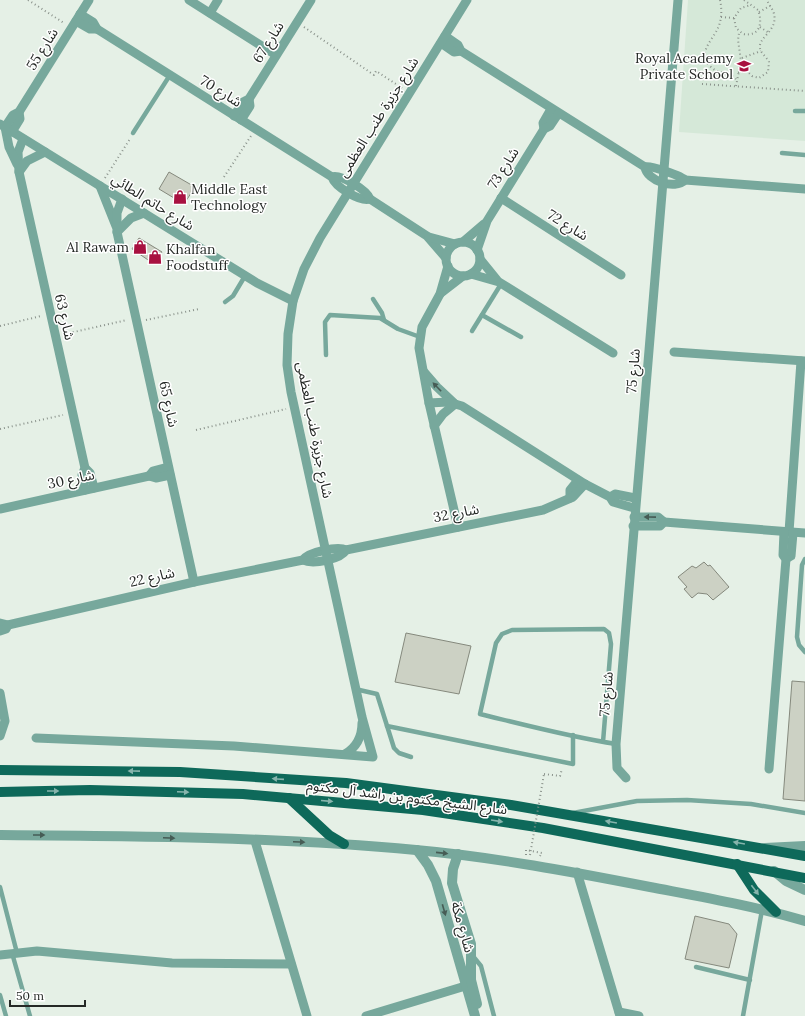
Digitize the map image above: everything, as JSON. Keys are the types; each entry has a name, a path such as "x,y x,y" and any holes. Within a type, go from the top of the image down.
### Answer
{"main road":[{"name":"شارع الشيخ مكتوم بن راشد آل مكتوم","path":"0,770 173,772 346,784 424,792 566,814 805,856"},
{"name":"شارع الشيخ مكتوم بن راشد آل مكتوم","path":"0,792 134,791 289,798 423,810 476,817 737,864 805,878"},
{"path":"289,798 330,835 344,844"},
{"path":"737,864 761,898 776,912"}],"street":[{"name":"شارع 55","path":"6,128 20,119 19,112 89,0"},
{"path":"189,0 276,55"},
{"path":"210,13 218,0"},
{"name":"شارع 67","path":"238,118 243,102 249,99 311,0"},
{"name":"شارع جزيرة طنب العظمى","path":"345,754 373,757 355,689 294,407 289,379 287,350 289,322 298,285 311,253 467,0"},
{"name":"شارع 75","path":"626,778 617,768 616,744 635,498 665,172 678,0"},
{"name":"شارع 70","path":"76,21 90,30 96,29 170,75 332,177 335,183 351,188 363,200 370,199 426,236 447,262"},
{"path":"443,39 454,52 461,51 645,167 649,175 664,183 680,184 684,180"},
{"name":"شارع 73","path":"459,243 486,221 544,129 543,123 555,111"},
{"name":"شارع حاتم الطائي","path":"6,128 245,276 275,293 293,301"},
{"name":"شارع 63","path":"6,128 9,147 18,169 85,468 90,473 89,489"},
{"name":"شارع 63","path":"18,169 18,152 23,139"},
{"path":"18,169 27,161 45,152"},
{"path":"645,167 651,166 680,176 684,180 805,189"},
{"name":"شارع 65","path":"100,186 117,229 194,582"},
{"name":"شارع 72","path":"501,198 621,275"},
{"name":"شارع 65","path":"117,229 117,213 122,200"},
{"path":"117,229 131,218 144,213"},
{"name":"شارع 73","path":"478,254 486,221"},
{"name":"شارع 70","path":"426,236 459,243"},
{"path":"458,527 429,403 419,348 420,338 426,317 440,294 449,250 459,243 469,243 500,283"},
{"path":"440,294 479,265 478,254"},
{"path":"447,262 454,273 500,283 613,353"},
{"path":"674,352 803,361 788,532 791,554 786,559 769,769"},
{"path":"422,368 437,387 455,404"},
{"path":"429,403 442,402 455,404 470,410 581,482 610,497 613,502 634,517 660,526 664,522 805,533"},
{"path":"434,426 443,414 455,404"},
{"name":"شارع 30","path":"0,509 149,476 153,471 169,471"},
{"name":"شارع 32","path":"325,555 342,555 346,550 542,510 570,498 569,492 581,482"},
{"path":"610,497 615,494 635,498"},
{"name":"شارع 22","path":"0,631 6,629 4,624 194,582 303,560 310,562 325,555"},
{"path":"0,693 5,721 0,736"},
{"name":"شارع جزيرة طنب العظمى","path":"345,754 355,746 359,740 362,717"},
{"path":"36,738 234,746 345,754"},
{"path":"0,835 344,844 458,854 577,872 776,912 805,921"},
{"path":"255,841 307,1016"},
{"path":"764,848 805,846"},
{"name":"شارع مكة","path":"417,850 428,865 436,881 478,1016"},
{"name":"شارع مكة","path":"458,854 453,869 452,883 469,934 472,955 469,985 475,1016"},
{"path":"774,871 786,881 805,890"},
{"path":"577,872 620,1014 639,1016"},
{"path":"0,956 37,951 172,963 291,964"},
{"path":"366,1016 469,985"}],"lane":[{"path":"134,133 170,75"},
{"path":"795,111 805,111"},
{"path":"782,153 805,155"},
{"path":"225,302 233,296 245,276"},
{"path":"472,331 500,283"},
{"path":"373,299 382,313 384,320"},
{"path":"326,355 325,322 327,317 333,315 376,317 398,329 420,338"},
{"path":"482,315 521,337"},
{"path":"805,559 802,564 797,630 799,645 805,652"},
{"path":"603,742 611,644 609,633 604,629 527,629 505,632 499,636 496,643 480,714 603,742 616,744"},
{"path":"355,689 377,694 394,748 399,753 411,757"},
{"path":"387,726 573,764 573,735"},
{"path":"566,814 637,801 687,800 751,804 805,813"},
{"path":"0,887 14,953 30,1016"},
{"path":"742,1016 750,980 762,909"},
{"path":"472,955 481,966 494,1016"},
{"path":"696,967 750,980"},
{"path":"0,995 6,1016"}],"path":[{"path":"28,0 76,21"},
{"path":"720,0 721,16 715,34 706,47 706,60 714,70 730,74 736,79"},
{"path":"744,0 756,7 759,12 760,27"},
{"path":"738,72 747,71 755,78 766,75 769,69 769,62 761,51 761,44 774,26 775,18 767,0"},
{"path":"736,86 736,79 742,58 738,45 739,32 736,28 734,18 741,8 751,5"},
{"path":"759,12 770,6"},
{"path":"721,16 734,18"},
{"path":"297,23 374,75 376,71 409,93"},
{"path":"760,27 769,33"},
{"path":"739,32 751,34 760,27"},
{"path":"742,58 761,51"},
{"path":"702,84 805,91"},
{"path":"224,176 255,129"},
{"path":"100,186 134,133"},
{"path":"55,336 199,309"},
{"path":"0,326 50,314"},
{"path":"196,430 294,407"},
{"path":"0,429 72,412"},
{"path":"526,850 542,853 541,857 530,854 544,774 560,776"}],"shaded area":[{"name":"Royal Academy Private School","path":"688,0 805,0 805,141 679,132"}],"building":[{"path":"169,172 195,187 184,204 159,189"},
{"path":"139,238 162,252 154,264 132,249"},
{"path":"704,562 708,566 710,565 729,587 713,600 707,594 698,593 692,598 684,589 687,587 678,577 692,566 696,568"},
{"path":"406,633 471,646 459,694 395,682"},
{"path":"792,681 805,682 805,801 783,799"},
{"path":"695,916 729,924 737,934 729,968 685,959"}],"place":[{"name":"Royal Academy Private School","path":"744,66"},
{"name":"Middle East Technology","path":"180,197"},
{"name":"Al Rawam","path":"140,247"},
{"name":"Khalfan Foodstuff","path":"155,257"}]}
